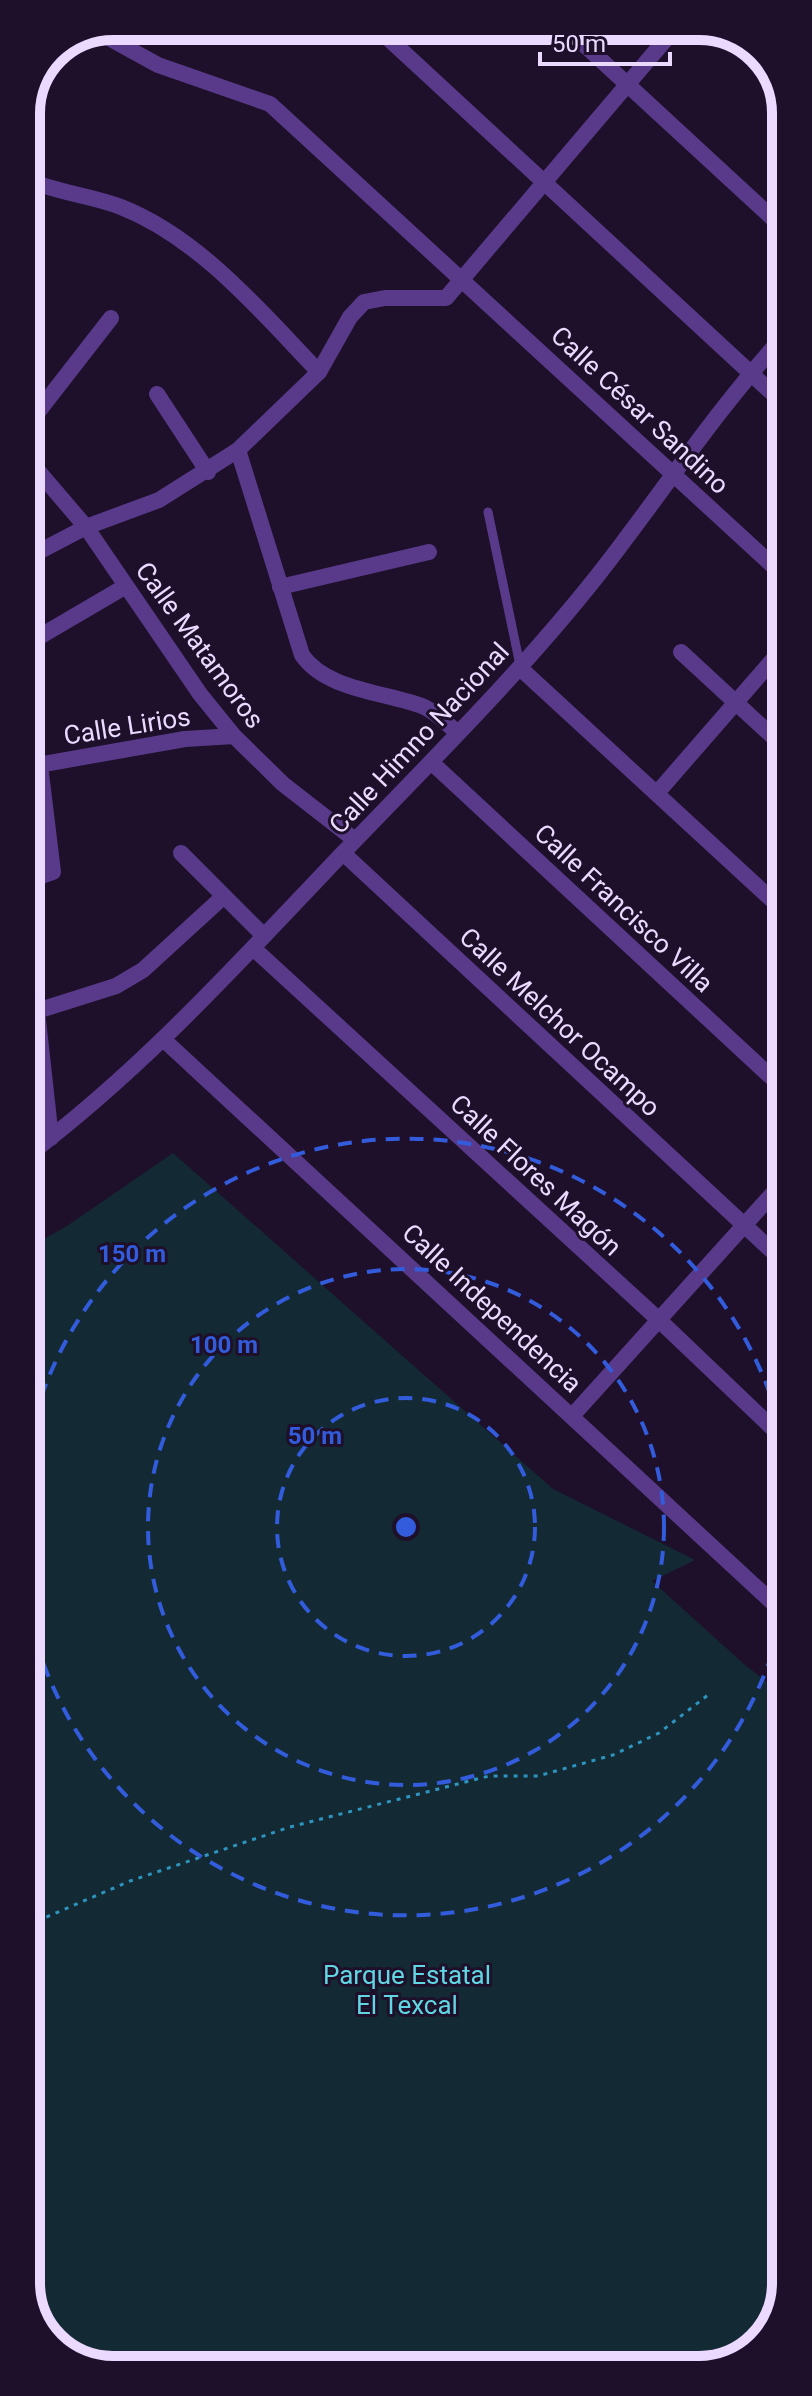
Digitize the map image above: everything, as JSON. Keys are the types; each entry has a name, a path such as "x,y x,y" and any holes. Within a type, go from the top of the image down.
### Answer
{"street":[{"name":"Calle César Sandino","path":"113,40 158,65 270,104 772,565"},
{"path":"390,40 772,393"},
{"path":"579,40 772,218"},
{"path":"40,551 86,527 159,500 208,472 238,450 319,372 350,317 364,302 385,298 446,298 543,180 629,86 666,40"},
{"path":"40,185 119,206 153,223 249,300 319,372"},
{"path":"40,409 111,318"},
{"name":"Calle Himno Nacional","path":"40,1146 164,1040 520,668 598,575 772,349"},
{"path":"157,394 208,472"},
{"path":"238,450 302,655 311,668 334,680 426,708 458,733"},
{"name":"Calle Matamoros","path":"40,473 86,527 200,694 234,736 283,784 355,840"},
{"path":"280,587 429,552"},
{"path":"40,636 126,586"},
{"path":"681,652 772,736"},
{"path":"657,793 772,660"},
{"path":"520,668 772,900"},
{"name":"Calle Lirios","path":"40,765 185,739 234,736"},
{"name":"Calle Francisco Villa","path":"431,762 772,1078"},
{"path":"40,803 53,872 40,876"},
{"name":"Calle Flores Magón","path":"181,853 224,896 258,942 772,1428"},
{"name":"Calle Melchor Ocampo","path":"343,853 772,1251"},
{"path":"40,1010 116,986 143,970 224,896"},
{"path":"40,1038 51,1138"},
{"name":"Calle Independencia","path":"164,1040 772,1602"},
{"path":"573,1415 772,1195"}],"lane":[{"path":"488,512 520,668"}],"path":[{"path":"40,1920 130,1881 290,1827 489,1776 538,1776 613,1755 659,1733 708,1695"}],"green space":[{"name":"Parque Estatal El Texcal","path":"173,1153 553,1489 695,1560 652,1581 772,1686 772,2283 764,2315 757,2327 739,2344 718,2354 699,2356 108,2356 90,2352 69,2341 52,2323 42,2302 40,2283 40,1241"}]}
